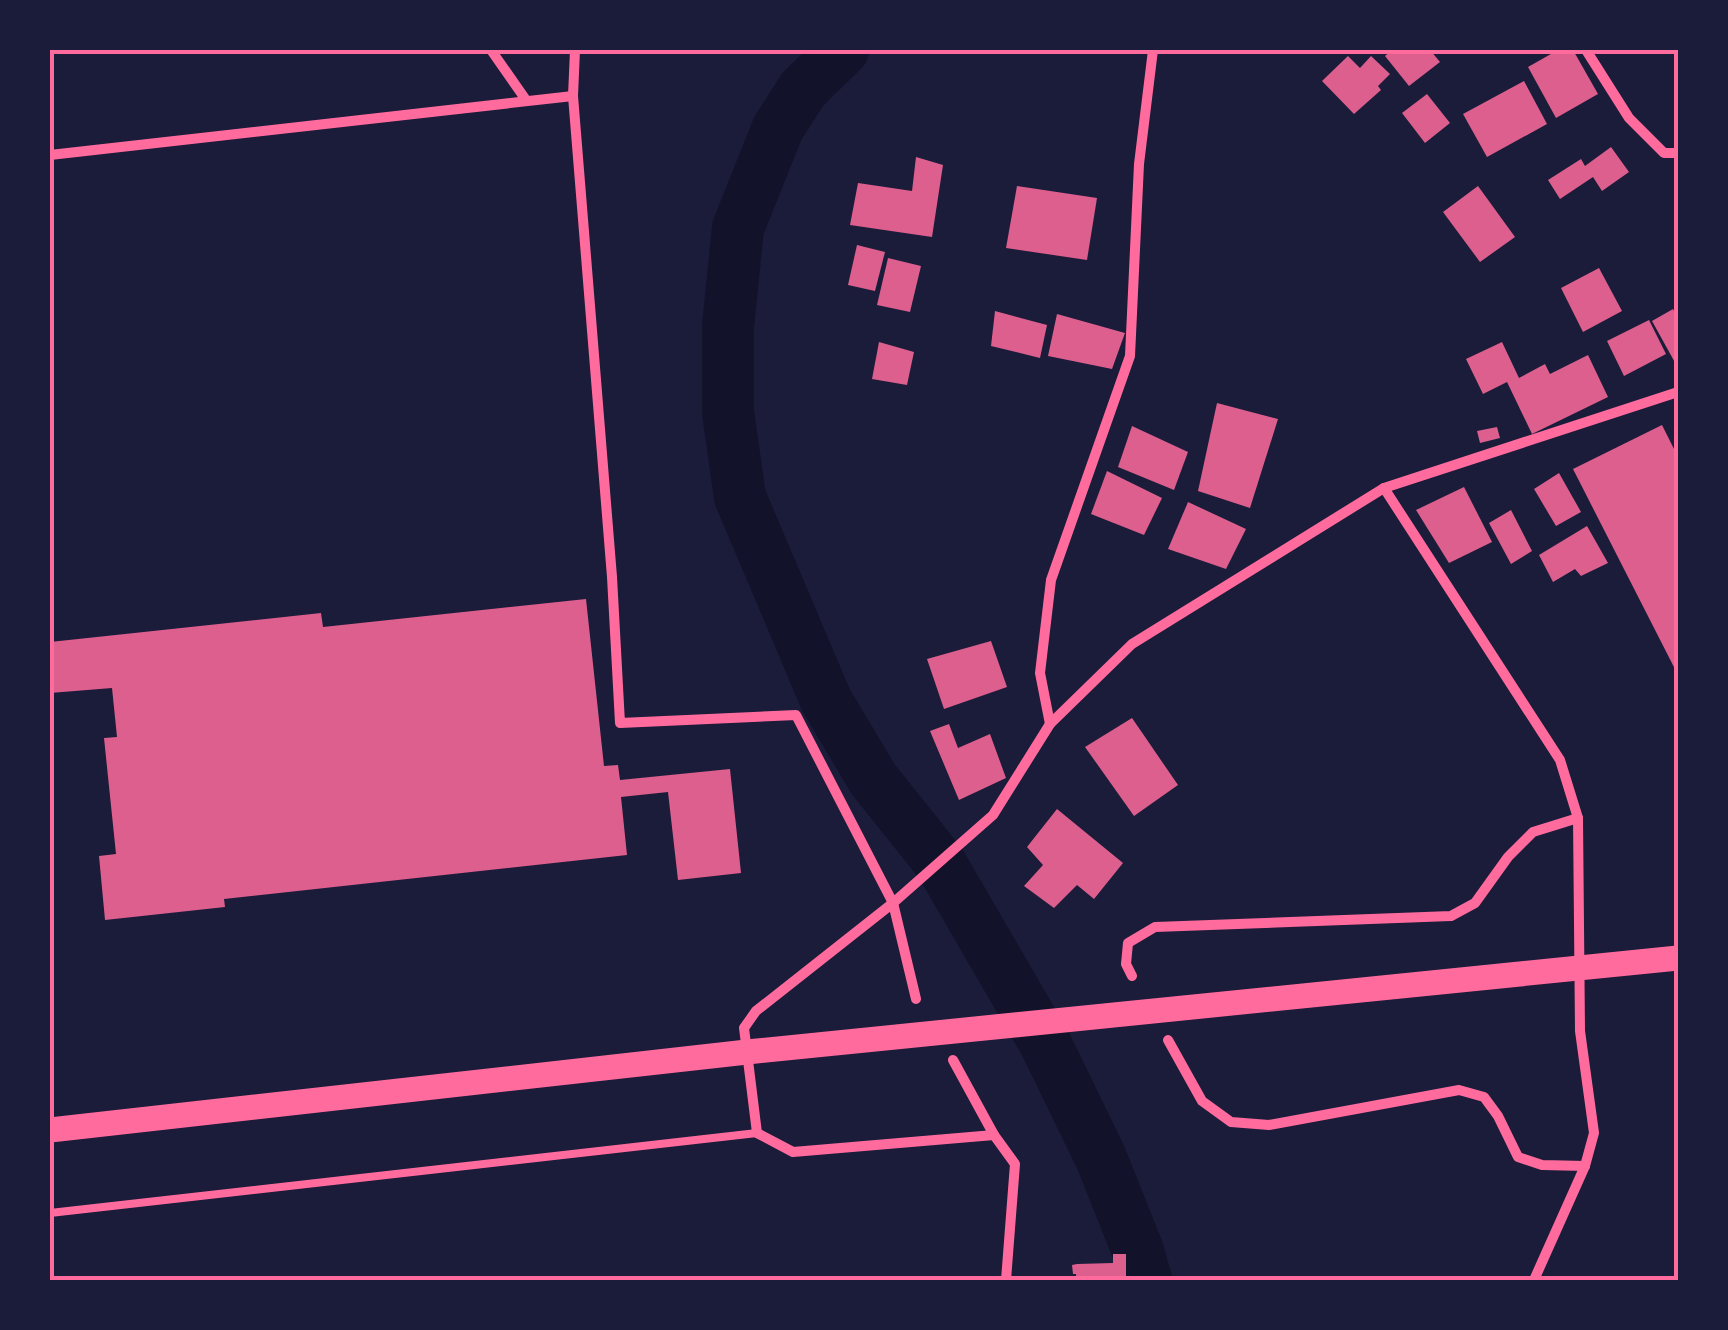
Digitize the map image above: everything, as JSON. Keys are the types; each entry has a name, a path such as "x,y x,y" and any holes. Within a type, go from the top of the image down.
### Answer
{"highway":[{"path":"50,1130 746,1052 1678,958"}],"street":[{"path":"491,50 526,100"},
{"path":"575,50 573,96 620,723 796,715 893,903 916,999"},
{"path":"1050,724 1040,672 1051,580 1130,356 1139,164 1152,50"},
{"path":"1586,50 1629,118 1664,153 1678,153"},
{"path":"50,155 573,96"},
{"path":"994,1135 793,1152 757,1132 744,1028 756,1012 893,903 993,816 1050,724 1132,644 1384,488 1678,392"},
{"path":"1384,488 1560,760 1578,818 1580,1032 1594,1132 1585,1166 1534,1280"},
{"path":"1132,976 1126,964 1128,943 1155,928 1451,916 1476,903 1508,857 1533,832 1578,818"},
{"path":"1168,1040 1202,1101 1230,1122 1269,1125 1459,1090 1484,1097 1518,1157 1542,1165 1585,1166"},
{"path":"954,1060 994,1135 1016,1164 1006,1280"}],"lane":[{"path":"50,1212 757,1132"}],"building":[{"path":"1392,50 1430,50 1440,62 1409,86 1385,56"},
{"path":"1558,50 1573,50 1598,94 1556,118 1528,67"},
{"path":"1348,56 1360,68 1371,56 1390,74 1378,86 1381,90 1354,114 1322,81"},
{"path":"1524,81 1547,124 1487,157 1463,114"},
{"path":"1427,94 1450,123 1425,143 1402,113"},
{"path":"1611,147 1629,172 1602,191 1593,177 1560,199 1548,180 1581,159 1585,166"},
{"path":"916,157 943,165 932,237 850,225 858,183 912,191"},
{"path":"1017,186 1097,198 1087,260 1006,248"},
{"path":"1478,186 1515,237 1480,262 1443,212"},
{"path":"857,245 885,252 875,291 848,285"},
{"path":"888,258 921,266 910,312 877,305"},
{"path":"1599,268 1622,311 1583,332 1561,288"},
{"path":"1673,309 1678,319 1678,368 1652,321"},
{"path":"995,311 1047,325 1040,358 991,346"},
{"path":"1057,314 1125,333 1112,369 1048,356"},
{"path":"1649,320 1666,354 1624,376 1607,341"},
{"path":"879,342 914,352 907,385 872,379"},
{"path":"1502,342 1519,378 1545,364 1550,374 1588,355 1608,397 1532,434 1507,382 1483,394 1466,359"},
{"path":"1217,403 1278,419 1250,508 1198,491"},
{"path":"1662,425 1678,457 1678,675 1573,469"},
{"path":"1132,426 1188,452 1174,490 1118,467"},
{"path":"1497,427 1500,438 1480,443 1477,431"},
{"path":"1107,471 1162,498 1144,535 1091,514"},
{"path":"1559,473 1581,512 1556,526 1534,489"},
{"path":"1464,487 1492,542 1449,563 1416,510"},
{"path":"1188,502 1246,529 1226,569 1168,549"},
{"path":"1511,510 1532,551 1511,564 1489,523"},
{"path":"1587,526 1608,563 1581,576 1575,569 1553,582 1539,555"},
{"path":"586,599 604,766 618,765 620,780 730,769 741,873 678,880 668,792 621,797 627,855 224,899 225,907 105,920 99,856 116,854 104,738 117,737 112,688 50,693 50,642 321,613 323,627"},
{"path":"991,641 1007,687 944,709 927,659"},
{"path":"1132,718 1178,785 1134,816 1085,747"},
{"path":"949,724 958,748 990,734 1006,778 959,800 930,731"},
{"path":"1057,809 1123,863 1094,899 1077,885 1054,908 1024,886 1043,865 1027,847"},
{"path":"1113,1254 1126,1254 1126,1280 1076,1280 1072,1265 1113,1263"}],"waterway":[{"path":"843,50 803,89 778,128 738,228 728,326 728,412 740,497 826,700 873,779 941,864 1046,1045 1101,1158 1146,1280"}]}
